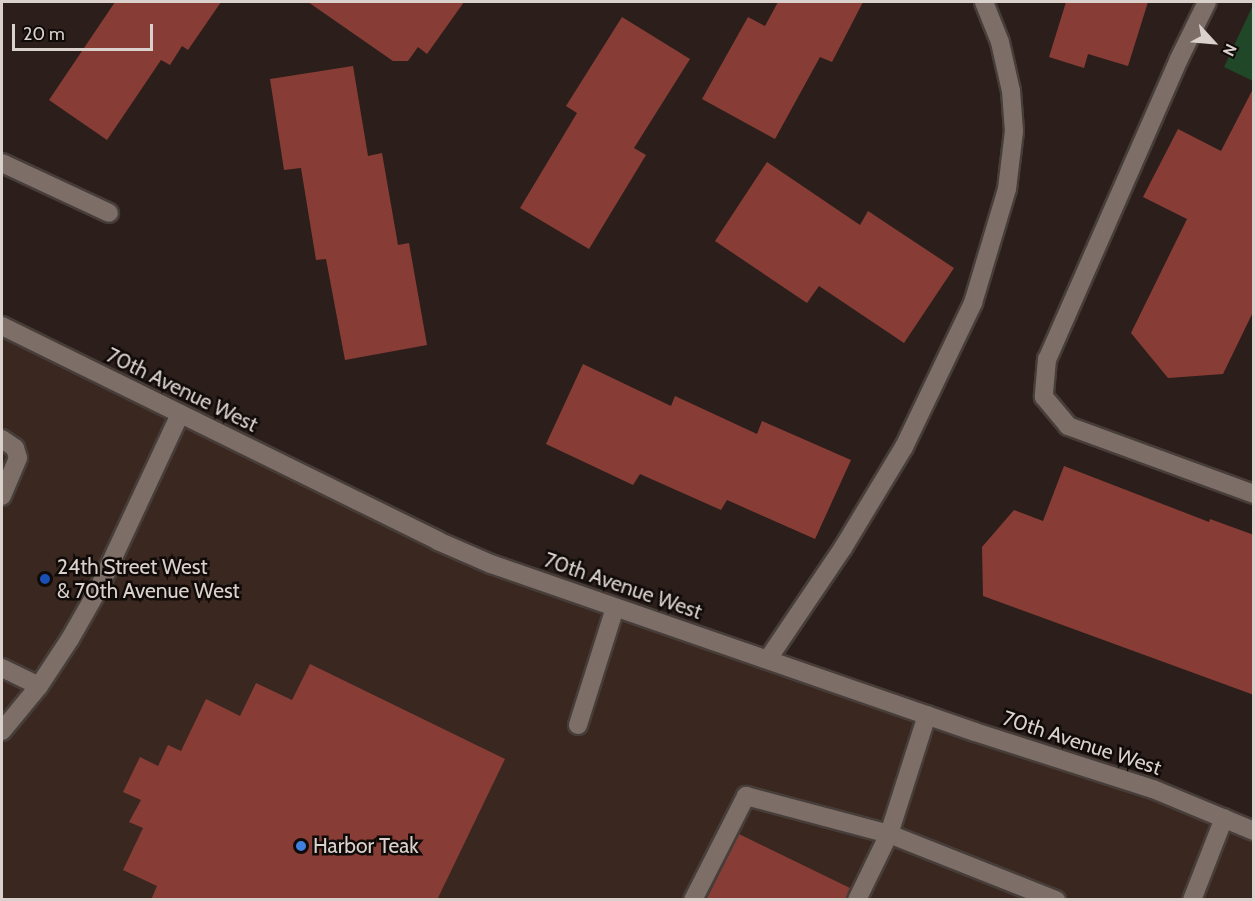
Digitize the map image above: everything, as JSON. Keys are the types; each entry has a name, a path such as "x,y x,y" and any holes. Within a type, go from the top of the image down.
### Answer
{"street":[{"path":"768,659 843,548 904,447 974,303 1007,189 1014,131 1011,91 1000,42 984,2"},
{"path":"1207,2 1179,59 1047,359 1044,397 1068,426 1254,494"},
{"path":"2,163 109,213"},
{"name":"70th Avenue West","path":"2,326 438,541 501,568 927,715 1153,789 1254,831"},
{"path":"2,731 39,686 70,639 98,590 180,414"},
{"path":"2,439 15,448 18,458 2,496"},
{"path":"578,725 615,608"},
{"path":"2,668 39,686"},
{"path":"856,900 889,834 927,715"},
{"path":"693,900 746,796 889,834 1027,894 1056,900"},
{"path":"1192,900 1224,818"}],"shaded area":[{"path":"2,326 438,541 1253,831 1253,899 2,899"}],"green space":[{"path":"1253,5 1253,81 1224,67"}],"building":[{"path":"115,2 221,2 188,50 182,46 170,65 161,60 107,140 49,100"},
{"path":"308,2 464,2 427,54 418,47 408,61 393,61"},
{"path":"778,2 863,2 832,62 820,57 775,139 702,99 748,17 765,26"},
{"path":"1066,2 1148,2 1128,66 1088,54 1084,68 1049,57"},
{"path":"622,17 690,59 634,148 646,155 589,249 520,208 577,113 566,106"},
{"path":"353,66 368,156 382,153 398,245 409,243 427,345 345,360 326,259 316,260 301,168 284,170 270,79"},
{"path":"1254,87 1254,310 1223,374 1168,378 1131,333 1187,219 1143,197 1178,129 1221,151"},
{"path":"767,162 860,225 868,211 954,268 904,343 819,286 807,303 715,241"},
{"path":"583,364 671,406 675,396 757,434 762,421 851,460 815,539 727,500 721,510 640,474 633,485 546,444"},
{"path":"1064,466 1209,522 1210,519 1254,535 1254,695 983,596 982,547 1014,510 1043,521"},
{"path":"310,664 505,759 437,900 151,900 157,886 123,870 143,828 129,822 141,800 123,792 140,757 158,766 168,745 181,751 206,699 240,716 256,683 292,700"},
{"path":"739,834 850,888 846,900 706,900"}],"place":[{"name":"24th Street West & 70th Avenue West","path":"45,579"},
{"name":"Harbor Teak","path":"301,846"}]}
